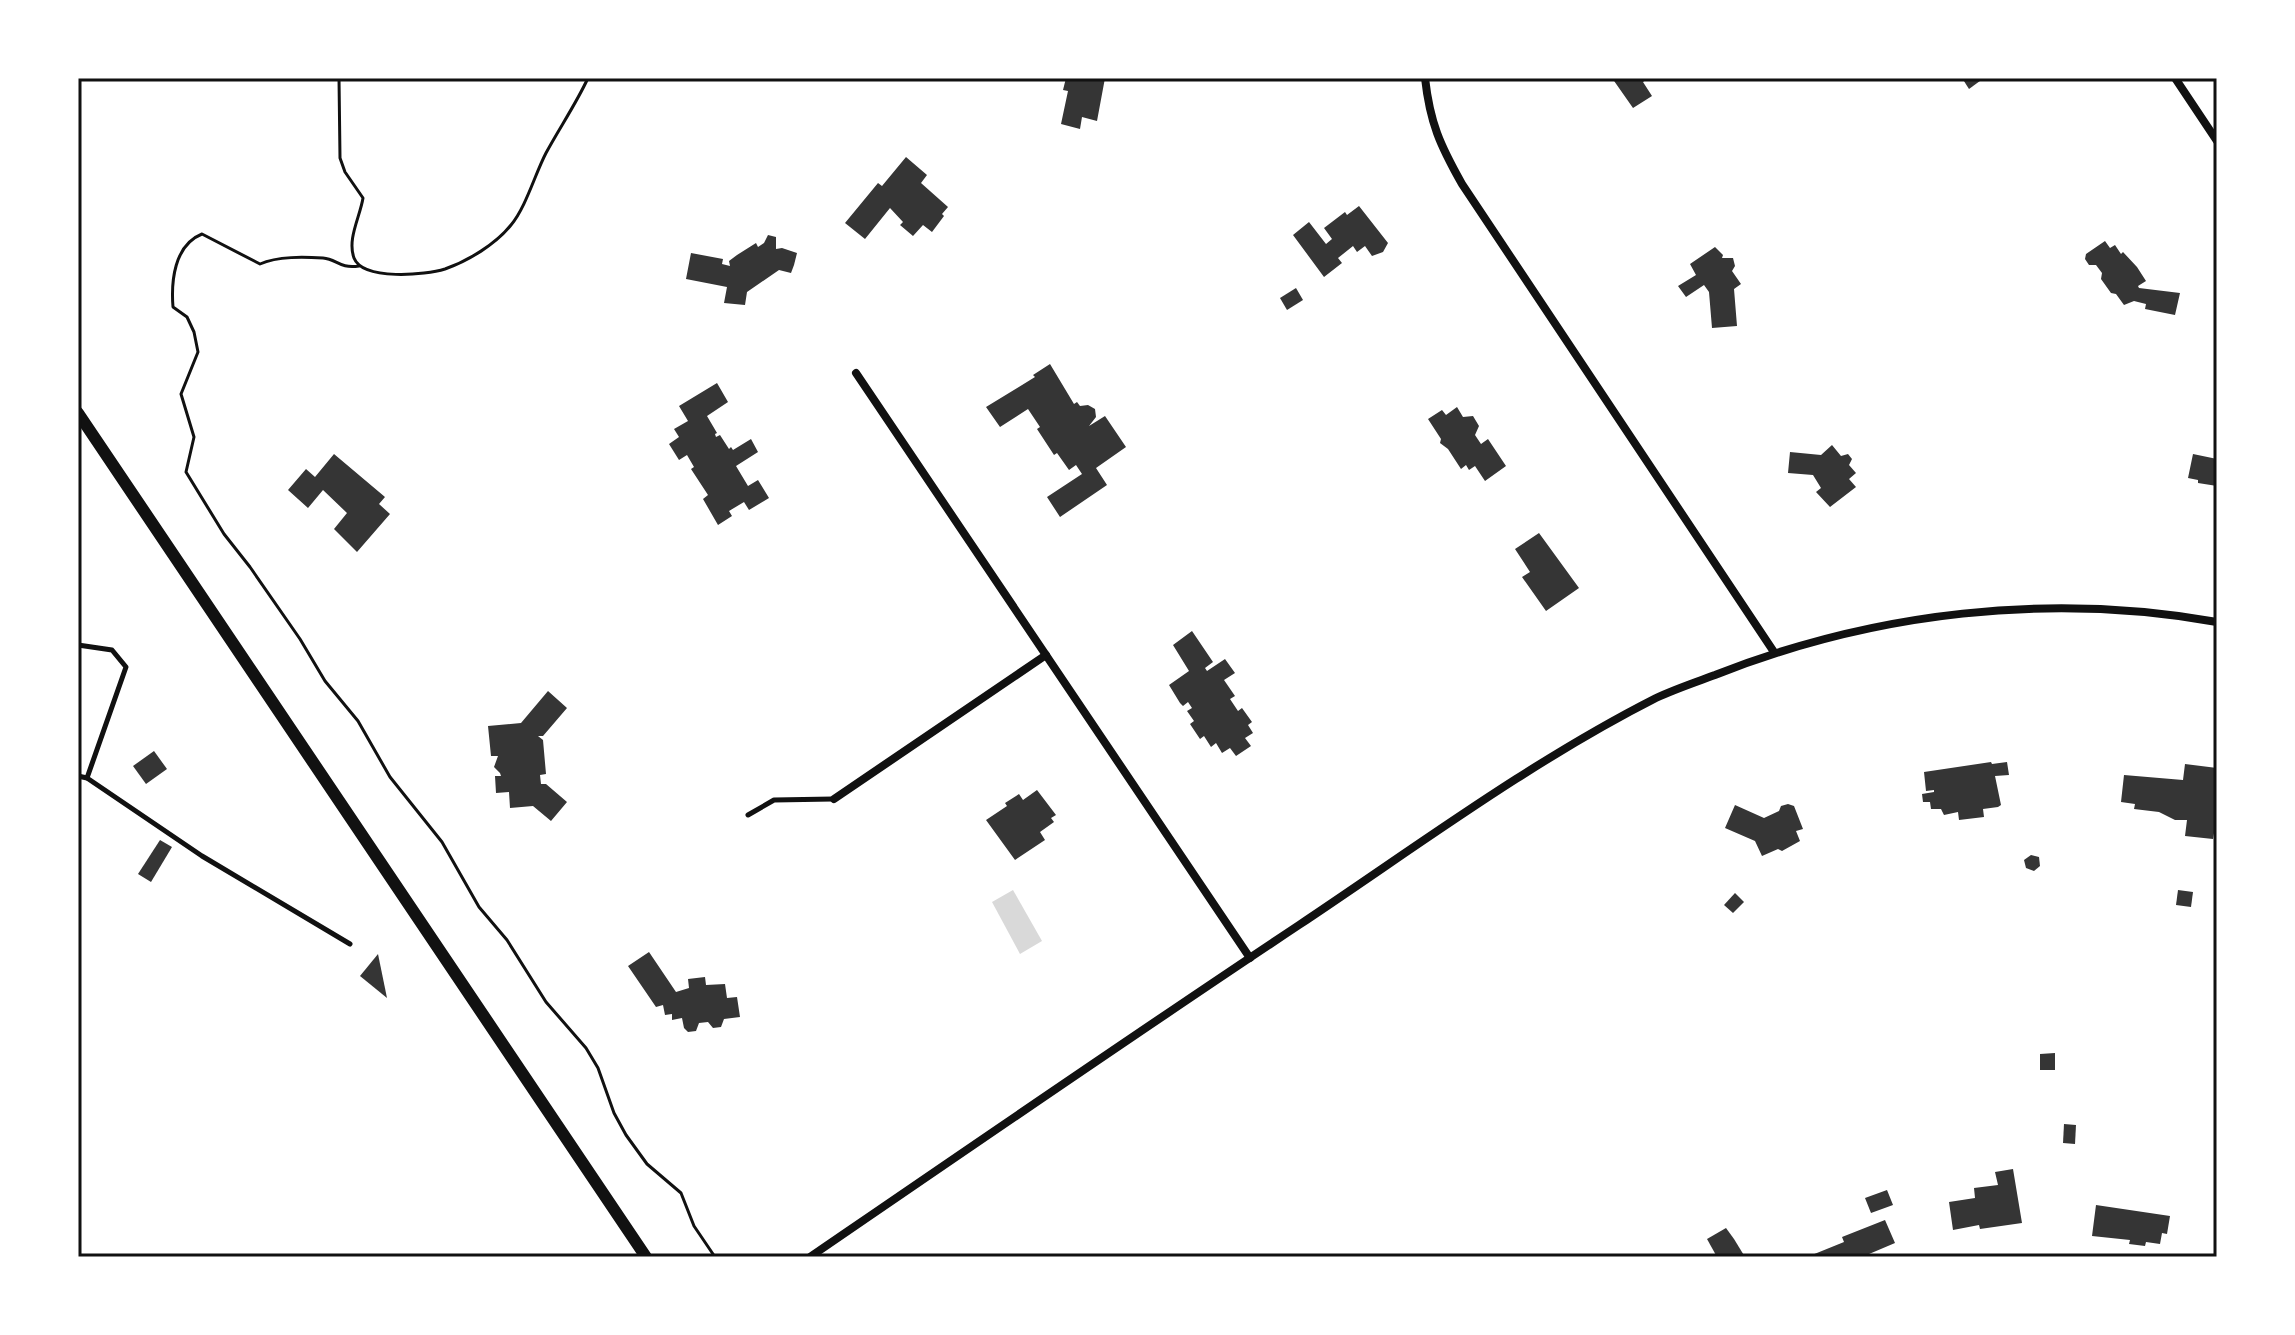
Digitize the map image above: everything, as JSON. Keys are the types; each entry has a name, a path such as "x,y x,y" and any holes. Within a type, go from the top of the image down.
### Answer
{"street":[{"path":"1425,78 1428,110 1438,141 1462,184 1774,652"},
{"path":"2175,78 2217,141"},
{"path":"856,373 1250,958"},
{"path":"78,413 646,1257"},
{"path":"810,1257 1544,761 1659,697 1774,652 1864,628 1961,612 2056,609 2158,611 2217,622"},
{"path":"834,799 1046,655"}],"lane":[{"path":"78,645 112,650 126,667 87,778"},
{"path":"78,776 87,778 202,856 350,944"},
{"path":"748,815 774,800 834,799"}],"path":[{"path":"339,78 340,158 345,172 363,198 352,241 354,257 359,266 369,272 384,274 430,272 446,268 488,246 512,224 547,151 588,78"},
{"path":"359,266 348,268 323,258 272,259 260,264 202,234 193,238 176,263 171,282 173,307 187,317 198,352 181,394 194,437 186,472 190,483 300,639 325,681 351,711 390,777 442,842 479,907 507,940 546,1002 586,1048 598,1068 614,1113 626,1135 647,1164 681,1193 694,1226 715,1257"}],"shaded area":[{"path":"1013,890 1042,941 1020,954 992,902"}],"building":[{"path":"1066,78 1105,78 1097,121 1082,117 1080,129 1061,124 1068,91 1063,90"},
{"path":"1612,78 1648,78 1643,82 1652,96 1633,108"},
{"path":"1962,78 1984,78 1969,89"},
{"path":"906,157 927,175 921,183 948,207 942,214 944,216 932,232 923,225 913,236 900,225 903,222 890,208 865,239 845,223 878,183 882,186"},
{"path":"1359,206 1388,243 1383,252 1372,256 1365,246 1357,252 1353,246 1338,258 1342,263 1324,277 1293,235 1309,222 1326,244 1332,239 1324,228"},
{"path":"768,235 776,237 776,249 797,253 794,265 791,273 779,270 747,292 745,305 724,303 727,287 686,279 691,253 723,259 722,264 730,266 729,261 756,243 758,247 764,243"},
{"path":"2105,241 2110,248 2115,245 2137,267 2146,281 2139,288 2180,293 2175,315 2145,309 2146,304 2134,301 2124,305 2116,294 2111,293 2096,265 2089,265 2085,259 2086,254"},
{"path":"1715,247 1723,255 1722,258 1733,258 1735,266 1732,271 1741,284 1734,289 1737,326 1712,328 1709,292 1704,285 1686,297 1678,286 1696,275 1690,264"},
{"path":"1296,288 1303,300 1287,310 1280,298"},
{"path":"1050,364 1074,404 1077,402 1080,406 1088,405 1095,409 1096,417 1089,426 1105,416 1126,447 1096,468 1107,485 1060,517 1047,497 1082,474 1076,465 1069,470 1057,453 1054,455 1028,409 1000,427 986,407 1035,377 1033,375"},
{"path":"717,383 728,402 707,416 717,433 716,437 720,435 733,450 751,439 758,452 736,466 748,486 758,480 769,498 749,510 744,502 729,511 732,516 718,525 703,499 708,495 691,469 694,467 687,455 679,460 669,444 679,437 674,429 688,421 679,406"},
{"path":"1457,407 1463,417 1473,416 1479,426 1475,435 1481,444 1488,439 1506,466 1485,481 1475,466 1469,470 1466,465 1461,469 1448,449 1440,443 1441,439 1428,419 1442,410 1446,415"},
{"path":"1832,445 1841,456 1848,454 1852,459 1849,465 1856,473 1849,479 1856,487 1830,507 1816,492 1821,488 1813,475 1788,473 1790,452 1821,455"},
{"path":"334,454 385,497 379,504 390,514 357,552 334,529 347,513 323,490 308,508 288,490 306,469 315,477"},
{"path":"2193,454 2217,459 2217,486 2188,478"},
{"path":"1539,533 1579,588 1546,611 1522,577 1530,572 1515,549"},
{"path":"1192,631 1213,662 1205,668 1207,671 1225,659 1235,673 1224,680 1235,696 1230,699 1238,711 1242,708 1252,722 1248,725 1253,733 1245,738 1251,746 1236,756 1230,748 1222,753 1216,743 1211,747 1204,736 1200,739 1190,724 1194,721 1187,711 1192,708 1188,702 1183,706 1180,703 1169,685 1189,671 1173,645"},
{"path":"548,691 567,708 543,736 538,736 543,740 546,774 540,775 541,784 546,784 567,802 551,821 533,806 510,808 509,792 496,793 495,776 501,776 494,767 498,756 491,756 488,726 521,723"},
{"path":"154,751 167,769 146,784 133,766"},
{"path":"2007,762 2009,775 1995,776 2001,805 1983,809 1984,817 1959,820 1958,812 1944,815 1941,809 1931,809 1930,802 1923,802 1922,794 1934,792 1926,791 1924,772"},
{"path":"2185,764 2217,768 2217,816 2213,839 2185,836 2187,820 2175,820 2159,812 2134,809 2135,804 2121,802 2124,775 2183,780"},
{"path":"1037,790 1056,815 1051,818 1054,822 1040,832 1045,840 1015,860 986,820 1019,794 1023,800"},
{"path":"1788,804 1794,806 1803,829 1796,831 1800,841 1782,851 1778,849 1762,856 1755,841 1725,828 1735,805 1764,818"},
{"path":"160,840 172,847 151,882 138,874"},
{"path":"2031,855 2039,857 2040,866 2034,871 2026,868 2024,860"},
{"path":"2178,890 2193,892 2191,907 2176,905"},
{"path":"1735,893 1744,902 1733,913 1724,905"},
{"path":"649,952 676,992 689,988 688,979 705,977 706,985 725,984 727,998 737,997 740,1017 724,1019 721,1027 713,1028 708,1022 699,1023 696,1031 688,1032 682,1018 672,1020 672,1014 665,1015 663,1005 656,1007 628,966"},
{"path":"378,954 387,998 360,976"},
{"path":"2055,1053 2055,1070 2040,1070 2040,1054"},
{"path":"2064,1124 2076,1125 2075,1144 2063,1143"},
{"path":"2013,1169 2022,1223 1953,1230 1949,1202 1975,1198 1974,1188 1998,1185 1995,1172"},
{"path":"1887,1190 1893,1205 1871,1213 1865,1198"},
{"path":"2096,1205 2170,1216 2167,1234 2162,1233 2160,1244 2146,1242 2145,1246 2129,1244 2130,1240 2092,1236"},
{"path":"1885,1220 1895,1243 1862,1257 1807,1257 1844,1242 1842,1237"},
{"path":"1726,1228 1745,1257 1717,1257 1707,1239"}]}
